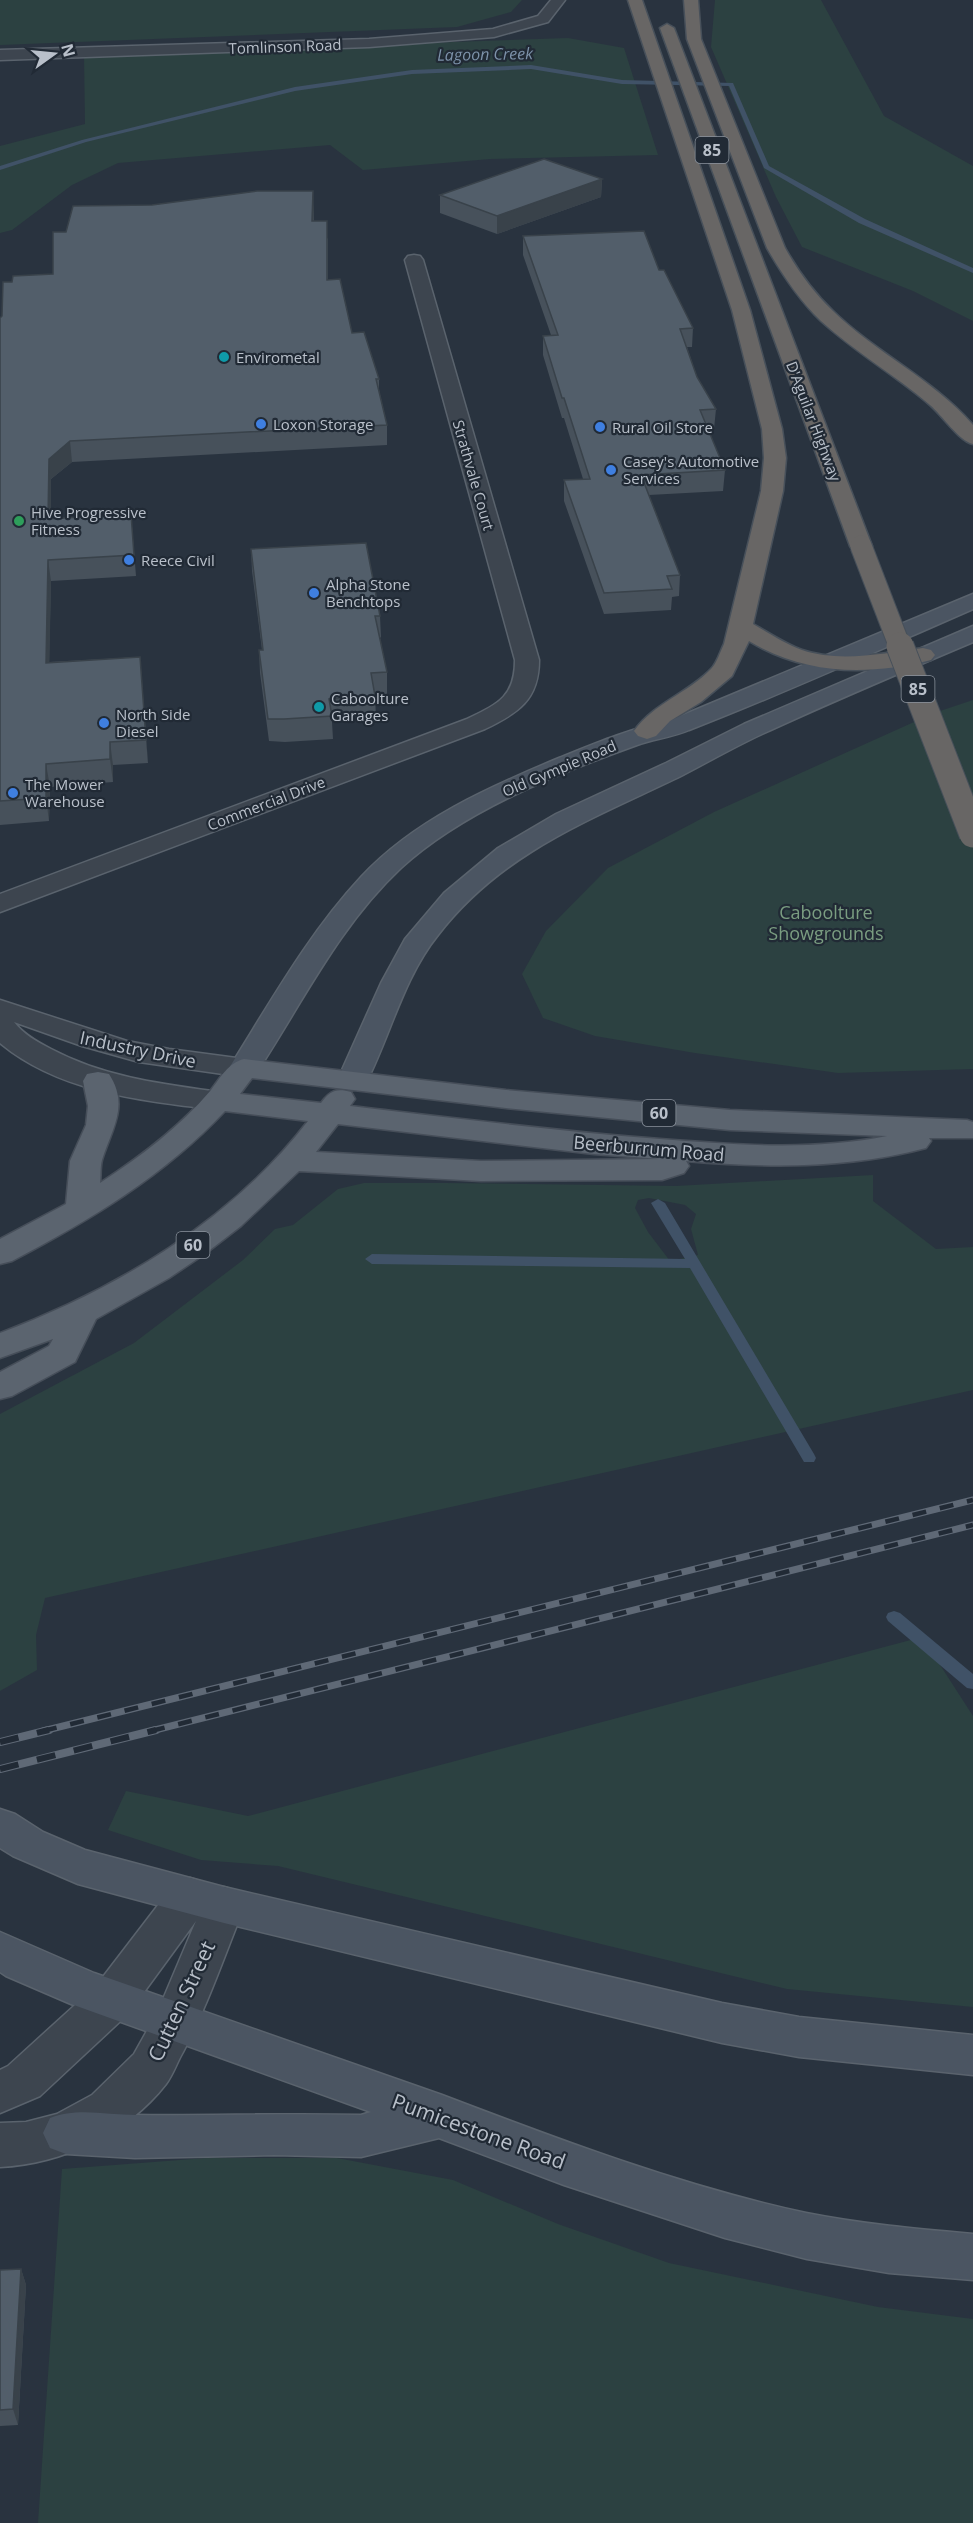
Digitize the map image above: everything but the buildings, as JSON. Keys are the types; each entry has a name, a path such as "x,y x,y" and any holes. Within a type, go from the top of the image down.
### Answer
{"highway":[{"path":"635,0 741,310 772,429 775,458 772,491 741,627 723,671 692,697 661,716 647,731"},
{"path":"691,0 694,39 776,248 788,271 816,304 859,341 935,397 973,438"},
{"name":"D'Aguilar Highway","path":"663,17 861,546 973,834"},
{"path":"741,627 771,645 796,656 829,662 876,661 923,655"}],"main road":[{"name":"Old Gympie Road","path":"243,1068 311,960 347,910 374,879 417,843 500,793 647,731 678,726 973,601"},
{"path":"352,1081 366,1056 390,993 409,953 459,891 489,865 529,838 612,797 665,774 752,730 973,633"},
{"path":"0,1253 82,1210 143,1169 219,1101 243,1068"},
{"name":"Beerburrum Road","path":"243,1068 730,1120 970,1130"},
{"path":"82,1210 87,1161 101,1125 103,1106 98,1081"},
{"name":"60","path":"0,1346 82,1312 149,1274 200,1241 268,1185 292,1161 352,1081"},
{"name":"Beerburrum Road","path":"219,1101 594,1144 782,1156 847,1154 970,1130"},
{"name":"60","path":"292,1161 481,1171 662,1170 709,1153"},
{"path":"0,1387 63,1354 82,1312"},
{"path":"0,1826 28,1844 78,1866 207,1900 722,2023 799,2037 973,2055"},
{"name":"Pumicestone Road","path":"0,1952 30,1968 112,2000 442,2116 643,2191 732,2219 892,2250 973,2257"},
{"path":"66,2133 135,2137 274,2134 361,2136 442,2116"}],"street":[{"name":"Tomlinson Road","path":"0,55 369,43 494,33 543,19 558,0"},
{"name":"Strathvale Court","path":"414,260 527,660 529,676 525,690"},
{"name":"Commercial Drive","path":"0,904 476,724 497,714 514,702 525,690"},
{"name":"Industry Drive","path":"0,1009 29,1017 61,1031 123,1049 164,1058 243,1068"},
{"name":"Industry Drive","path":"0,1024 4,1031 38,1055 58,1066 98,1081 144,1092 219,1101"},
{"path":"0,2092 24,2081 112,2000 207,1900"},
{"name":"Cutten Street","path":"0,2145 26,2144 66,2133 108,2110 150,2069 176,2021 207,1900"}],"green space":[{"path":"0,0 522,0 511,12 457,27 0,45"},
{"path":"715,0 821,0 884,116 973,166 973,321 913,291 802,247 776,197 711,47"},
{"path":"568,38 624,48 658,155 490,159 363,170 330,145 118,163 72,185 12,230 0,233 0,146 85,124 84,55"},
{"name":"Caboolture Showgrounds","path":"973,700 973,1069 838,1073 595,1036 543,1018 522,974 546,931 608,868 714,812 934,713"},
{"path":"873,1175 873,1201 936,1249 973,1247 973,1390 45,1598 36,1635 37,1670 0,1691 0,1414 134,1343 243,1260 275,1229 293,1225 338,1189 364,1183 676,1186","holes":["649,1198 685,1205 696,1214 691,1229 698,1255 670,1261 648,1232 635,1208 638,1200"]},
{"path":"922,1637 973,1716 973,2007 787,1989 278,1866 201,1860 108,1830 126,1791 248,1816"},
{"path":"206,2158 337,2158 453,2180 558,2224 669,2263 878,2307 973,2319 973,2523 38,2523 62,2169"}],"waterway":[{"name":"Lagoon Creek","path":"0,168 84,141 295,89 412,72 531,67 622,82 731,84 766,167 862,221 973,271"},
{"path":"658,1203 809,1458"},
{"path":"372,1259 694,1264"},
{"path":"894,1617 973,1683"}],"railway":[{"path":"43,1731 973,1500"},
{"path":"151,1731 973,1525"},
{"path":"0,1742 49,1730"},
{"path":"0,1769 156,1730"}],"place":[{"name":"Envirometal","path":"224,357"},
{"name":"Loxon Storage","path":"261,424"},
{"name":"Rural Oil Store","path":"600,427"},
{"name":"Casey's Automotive Services","path":"611,470"},
{"name":"Hive Progressive Fitness","path":"19,521"},
{"name":"Reece Civil","path":"129,560"},
{"name":"Alpha Stone Benchtops","path":"314,593"},
{"name":"Caboolture Garages","path":"319,707"},
{"name":"North Side Diesel","path":"104,723"},
{"name":"The Mower Warehouse","path":"13,793"}]}
